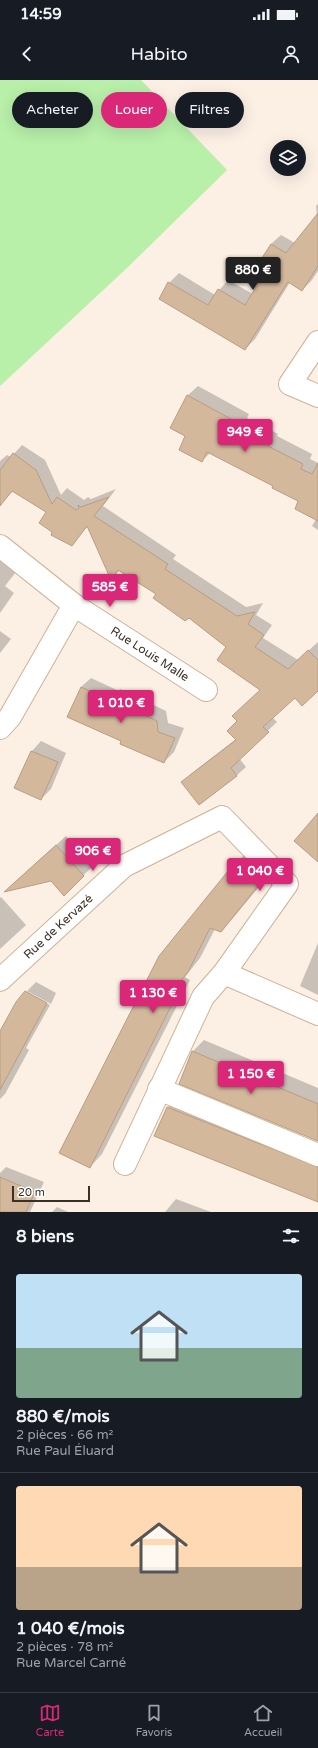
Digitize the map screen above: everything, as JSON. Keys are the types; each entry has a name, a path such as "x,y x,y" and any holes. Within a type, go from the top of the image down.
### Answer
{"street":[{"path":"318,342 290,384 318,396"},
{"name":"Rue Louis Malle","path":"0,546 74,605 206,690"},
{"path":"0,728 10,717 74,605"},
{"name":"Rue de Kervazé","path":"0,980 124,866 222,817 287,884 224,973"},
{"path":"125,1164 202,996 224,973 318,1014"},
{"path":"159,1089 318,1155"}],"green space":[{"path":"0,80 141,80 152,92 101,92 101,128 167,128 167,107 175,116 175,128 187,128 227,170 127,268 0,386"}],"building":[{"path":"318,213 318,266 302,291 288,282 245,350 159,299 168,282 208,305 218,289 245,305 267,269 258,264 271,244 286,253"},
{"path":"187,395 240,424 238,428 269,444 268,446 303,464 301,469 312,474 318,463 318,521 295,509 298,501 272,488 273,486 207,452 202,462 179,450 185,436 170,428"},
{"path":"13,453 36,470 52,504 57,497 76,510 79,508 78,505 81,507 109,497 94,516 168,564 165,569 237,616 255,612 248,624 264,635 255,647 288,669 308,650 318,660 318,691 302,706 295,698 263,727 269,732 231,768 237,776 199,805 181,782 236,740 227,731 237,721 232,716 260,690 217,660 226,647 189,618 185,621 153,598 156,594 118,570 111,580 87,526 72,546 51,535 52,532 39,523 46,512 12,491 0,506 0,470"},
{"path":"81,687 109,700 110,698 157,721 158,732 175,738 164,763 120,744 121,741 67,717"},
{"path":"31,751 58,762 41,800 14,788"},
{"path":"318,813 318,862 294,841"},
{"path":"56,845 84,876 64,896 51,881 4,892"},
{"path":"237,860 262,881 221,932 210,928 188,972 173,990 178,992 90,1168 59,1153 159,956"},
{"path":"25,991 47,1003 0,1090 0,1031 16,1002"},
{"path":"192,1051 318,1104 318,1141 179,1084"},
{"path":"167,1107 318,1167 318,1202 154,1136"},
{"path":"0,1177 35,1192 26,1212 0,1212"}]}
